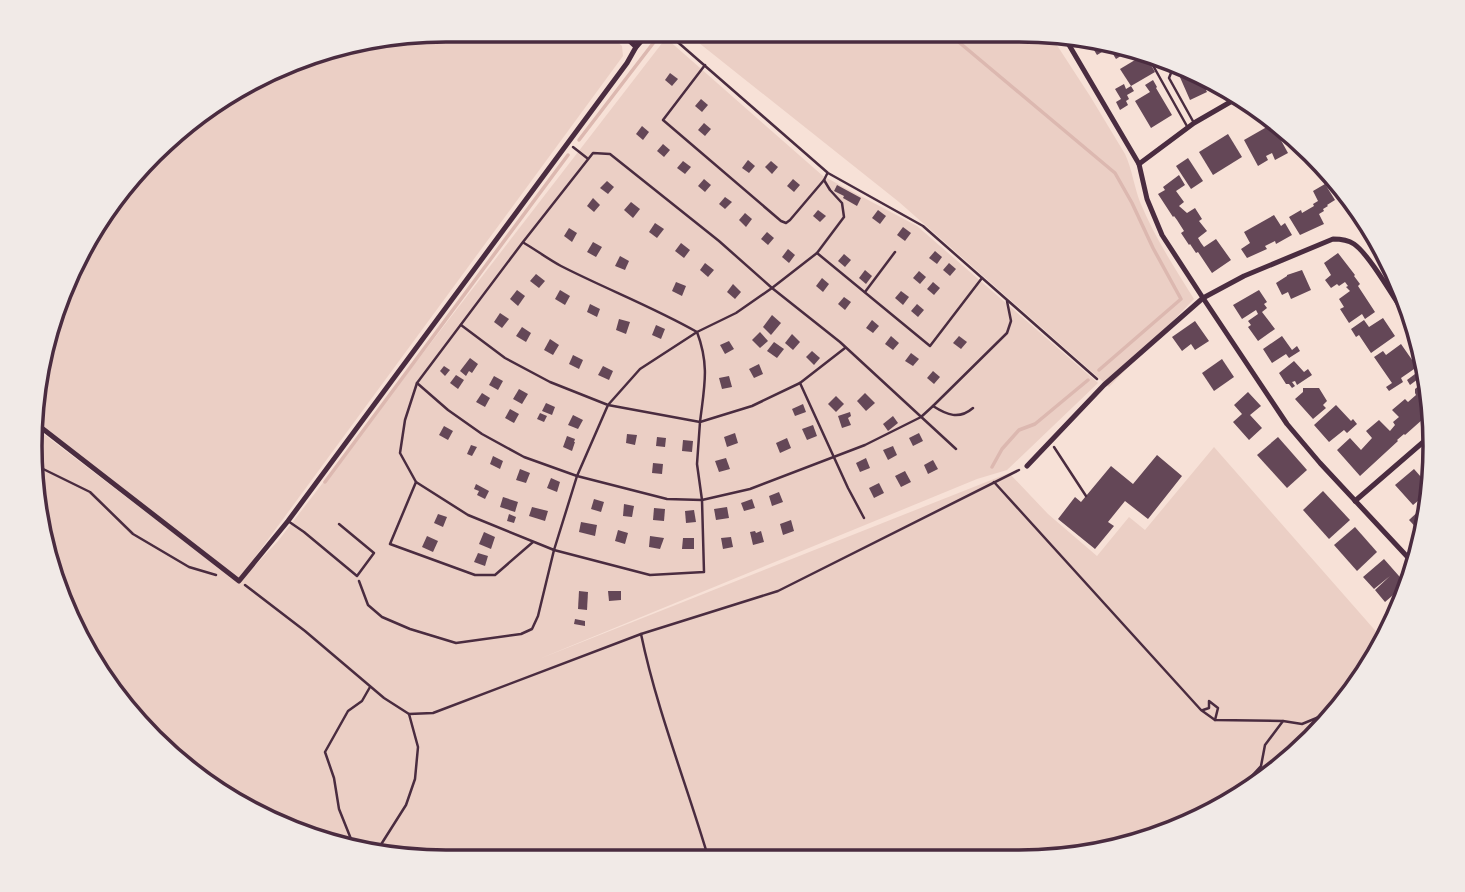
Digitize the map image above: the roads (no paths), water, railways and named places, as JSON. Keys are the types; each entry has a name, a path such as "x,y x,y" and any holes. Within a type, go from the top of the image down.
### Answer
{"street":[{"path":"631,42 636,47"},
{"path":"43,429 239,581 288,521 640,42"},
{"path":"1069,45 1139,164 1147,199 1161,234 1203,298 1287,424 1407,557"},
{"path":"1139,164 1188,128 1231,102"},
{"path":"1027,466 1104,384 1203,298 1244,276 1333,239 1342,239 1354,243 1365,254 1396,301"},
{"path":"1355,501 1423,443"}],"lane":[{"path":"1152,64 1188,128"},
{"path":"1171,73 1169,78 1194,124"},
{"path":"288,521 357,576 374,553 339,524"}],"waterway":[{"path":"579,140 654,42"},
{"path":"959,42 1115,173 1181,299 1099,370"},
{"path":"325,482 568,155"},
{"path":"992,467 1002,449 1019,430 1035,424 1088,380"}]}
